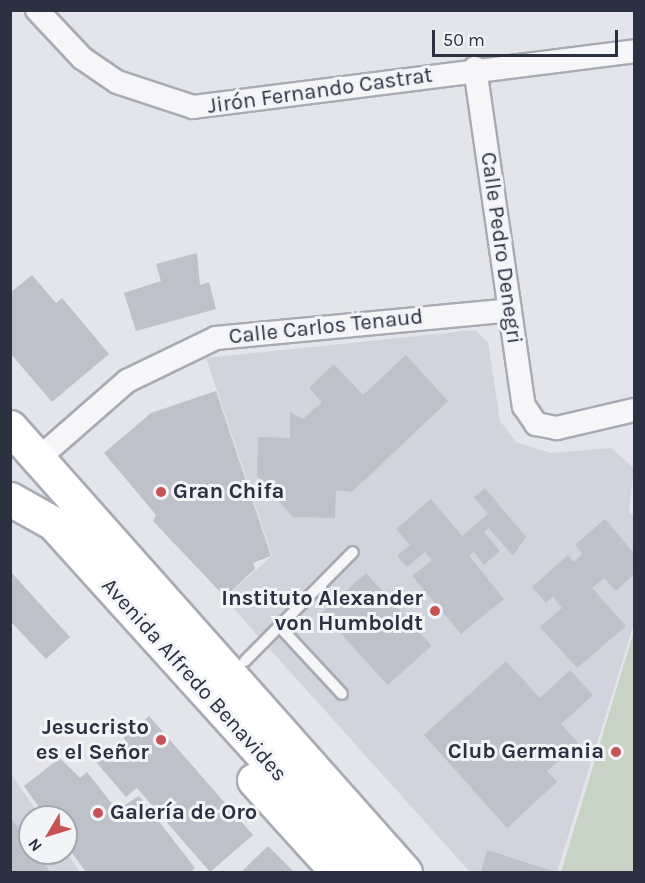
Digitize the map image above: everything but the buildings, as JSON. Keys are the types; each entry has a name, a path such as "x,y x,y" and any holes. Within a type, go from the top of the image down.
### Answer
{"main road":[{"name":"Avenida Alfredo Benavides","path":"10,427 405,873"},
{"name":"Avenida Alfredo Benavides","path":"10,499 53,523 368,873"},
{"name":"Avenida Alfredo Benavides","path":"78,504 132,531 431,873"},
{"name":"Avenida Alfredo Benavides","path":"10,508 337,873"}],"street":[{"name":"Jirón Fernando Castrat","path":"37,10 82,58 117,82 193,107 240,106 476,68 634,51"},
{"name":"Calle Pedro Denegri","path":"476,68 524,406 536,424 556,428 634,410"},
{"name":"Calle Carlos Tenaud","path":"39,458 136,374 216,338 510,310"}],"lane":[{"path":"245,661 353,552"},
{"path":"280,627 342,694"}],"shaded area":[{"name":"Instituto Alexander von Humboldt","path":"475,330 488,342 500,421 516,442 550,453 611,448 634,468 629,513 634,515 634,624 557,872 470,872 224,598 272,556 206,358"},
{"path":"10,773 33,805 18,805 18,865 75,865 80,872 11,872"}],"green space":[{"name":"Club Germania","path":"634,631 634,872 561,872"}],"place":[{"name":"Gran Chifa","path":"161,492"},
{"name":"Instituto Alexander von Humboldt","path":"435,611"},
{"name":"Jesucristo es el Señor","path":"161,740"},
{"name":"Club Germania","path":"616,752"},
{"name":"Galería de Oro","path":"98,813"}]}
